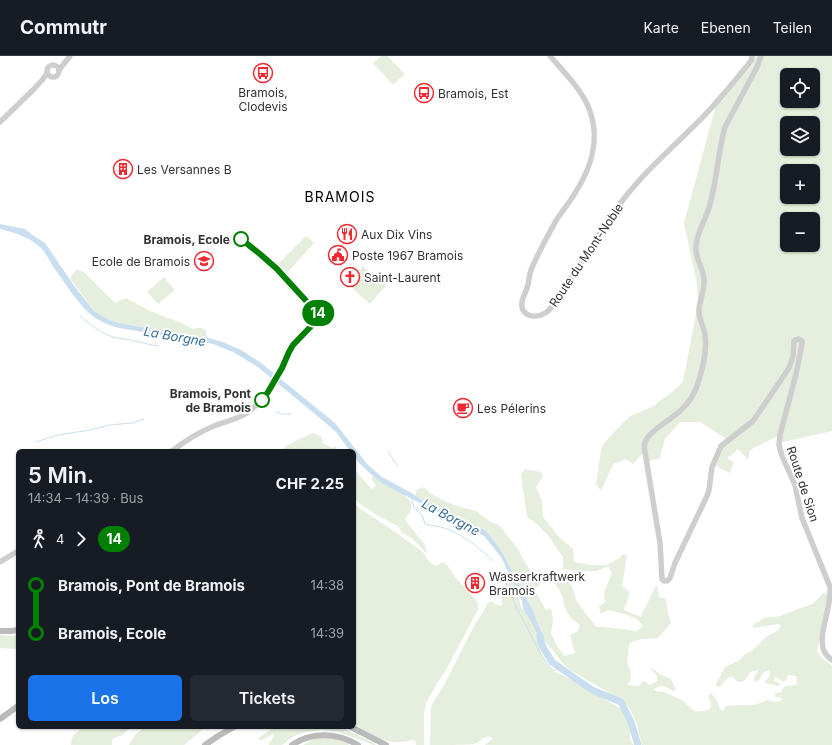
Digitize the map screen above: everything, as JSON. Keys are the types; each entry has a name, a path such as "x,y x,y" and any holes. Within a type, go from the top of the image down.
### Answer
{"main road":[{"path":"0,631 16,630"},
{"path":"0,719 16,707"},
{"path":"208,743 231,729"},
{"path":"355,729 386,745"},
{"path":"292,745 302,739 323,735 344,738 358,745"}],"street":[{"path":"0,122 45,77 48,67 61,62 69,56"},
{"path":"34,89 52,77 58,75 59,70 69,56"},
{"name":"Route du Mont-Noble","path":"550,56 576,86 587,106 594,124 594,142 591,158 581,184 552,228 531,270 522,307 526,313 534,316 540,315 547,311 554,304 607,223 630,191 709,110 747,66 752,56"},
{"name":"Route de Sion","path":"760,56 757,67 725,127 713,195 696,242 696,252 705,283 698,310 706,341 699,380 696,389 680,412 667,420 648,436 644,444 644,452 660,543 661,575 662,579 667,581 670,578 675,563 707,496 712,467 722,446 753,421 789,368 793,356 794,342 795,340 800,340 802,344 801,352 780,434 779,446 795,485 802,518 830,587 831,602 822,642 825,654 832,660"},
{"path":"54,65 58,67 59,70"},
{"path":"47,73 48,76 52,77"},
{"path":"175,449 203,430 247,413 263,399 279,373 293,345 320,316"},
{"path":"0,562 16,552"}],"green space":[{"path":"381,56 387,56 405,74 393,85 373,63"},
{"path":"754,56 832,56 832,431 783,442 778,436 750,450 748,460 738,449 727,459 734,462 730,473 716,466 725,438 700,422 680,422 665,439 659,460 653,459 647,464 644,452 633,464 626,459 613,464 601,491 596,484 602,446 630,416 652,407 683,382 698,303 697,284 684,223 716,105 753,64"},
{"path":"306,236 314,243 286,274 277,265"},
{"path":"363,266 386,285 370,304 352,288 359,282 357,273"},
{"path":"77,269 85,273 115,303 126,298 150,311 193,329 203,329 206,331 206,337 169,332 167,328 164,331 124,324 112,321 102,316 94,311 70,278"},
{"path":"164,277 175,290 158,304 147,292"},
{"path":"313,433 322,437 323,443 332,448 335,446 336,449 284,449 292,443"},
{"path":"525,469 540,472 543,476 536,487 542,501 543,517 560,538 573,549 574,562 590,565 606,565 620,558 622,554 627,556 622,586 630,592 624,610 641,617 657,585 659,597 666,599 671,623 658,638 639,640 629,644 627,662 631,673 630,682 627,685 638,686 644,681 650,685 657,681 657,676 651,669 652,668 671,679 676,690 675,691 661,686 654,689 655,691 664,692 682,700 694,711 707,710 711,707 708,697 711,694 715,697 722,711 724,710 725,706 753,705 767,700 776,702 781,701 782,698 775,697 775,693 781,692 785,686 796,685 796,676 788,675 787,680 785,681 775,677 774,680 780,684 779,686 765,683 769,676 769,670 764,672 756,682 754,679 758,670 750,672 743,682 738,682 733,677 729,677 720,687 716,684 725,667 740,660 766,637 777,631 781,625 778,624 754,628 753,625 764,618 780,616 812,604 823,593 827,594 828,599 817,651 821,657 832,666 832,745 642,745 638,728 629,707 625,703 567,668 545,641 532,609 503,554 485,530 416,496 416,490 424,487 437,497 451,504 476,511 489,521 500,526 518,549 540,585 534,589 546,610 551,608 553,622 551,633 564,656 575,653 570,635 578,631 580,625 569,616 560,591 548,578 555,570 567,580 572,587 577,602 596,627 637,631 643,626 637,619 608,610 601,614 599,607 605,602 604,593 612,573 608,566 597,571 563,569 563,557 547,534 527,517 521,474"},
{"path":"356,471 371,489 376,486 371,478 373,476 404,495 411,502 411,510 405,519 425,545 427,554 412,538 402,533 398,526 380,517 356,500"},
{"path":"356,505 423,552 431,564 437,566 442,562 449,567 457,579 478,603 478,610 445,672 426,703 424,714 424,745 416,745 415,741 413,740 399,742 389,741 379,738 356,726"},
{"path":"507,574 510,574 517,590 521,608 527,612 539,637 540,650 546,663 553,671 572,680 621,709 629,722 630,738 634,745 485,745 492,739 491,737 488,737 474,744 430,745 431,708 434,701 487,604 492,602 500,606 502,604 502,592 507,582 505,577"},
{"path":"0,635 16,635 16,649 0,648"},
{"path":"81,729 129,729 122,735 114,738 112,745 71,745 72,737"},
{"path":"142,729 204,729 184,745 129,745 135,735"},
{"path":"345,729 376,745 337,732 322,730 305,732 294,736 282,745 269,745 274,736 273,734 262,740 258,739 270,730"},
{"path":"325,737 340,740 349,745 303,745 312,740"}],"water":[{"path":"0,224 25,229 45,243 75,287 94,311 102,316 112,321 124,324 206,337 243,351 261,363 335,423 355,449 349,449 336,432 321,419 259,368 233,352 213,344 119,328 99,320 87,311 76,298 46,254 37,244 27,238 0,229"},
{"path":"356,450 368,465 382,477 424,501 485,530 503,554 532,609 545,641 541,642 523,608 522,601 501,557 484,536 382,483 356,459"}],"waterway":[{"path":"80,315 95,328 113,337 159,346"},
{"path":"276,412 281,414 291,414"},
{"path":"36,442 58,435 110,425 132,423 144,419"},
{"path":"388,452 398,466"},
{"path":"412,499 414,508 422,515 425,524 446,528 458,534 474,544 493,561"},
{"path":"505,581 517,609 542,656 555,671 558,666"},
{"name":"La Borgne","path":"540,635 544,649 552,662 592,690 621,702 631,722 638,745"}],"bus line":[{"name":"14","path":"241,239 277,269 320,316 293,345 282,368 262,400"}],"place":[{"name":"Bramois, Clodevis","path":"263,73"},
{"name":"Bramois, Est","path":"424,93"},
{"name":"Les Versannes B","path":"123,169"},
{"name":"Aux Dix Vins","path":"347,234"},
{"name":"Bramois, Ecole","path":"241,239"},
{"name":"Poste 1967 Bramois","path":"338,255"},
{"name":"Ecole de Bramois","path":"204,261"},
{"name":"Saint-Laurent","path":"350,277"},
{"name":"Bramois, Pont de Bramois","path":"262,400"},
{"name":"Les Pélerins","path":"463,408"},
{"name":"Wasserkraftwerk Bramois","path":"475,583"}],"district":[{"name":"BRAMOIS","path":"340,196"}]}
